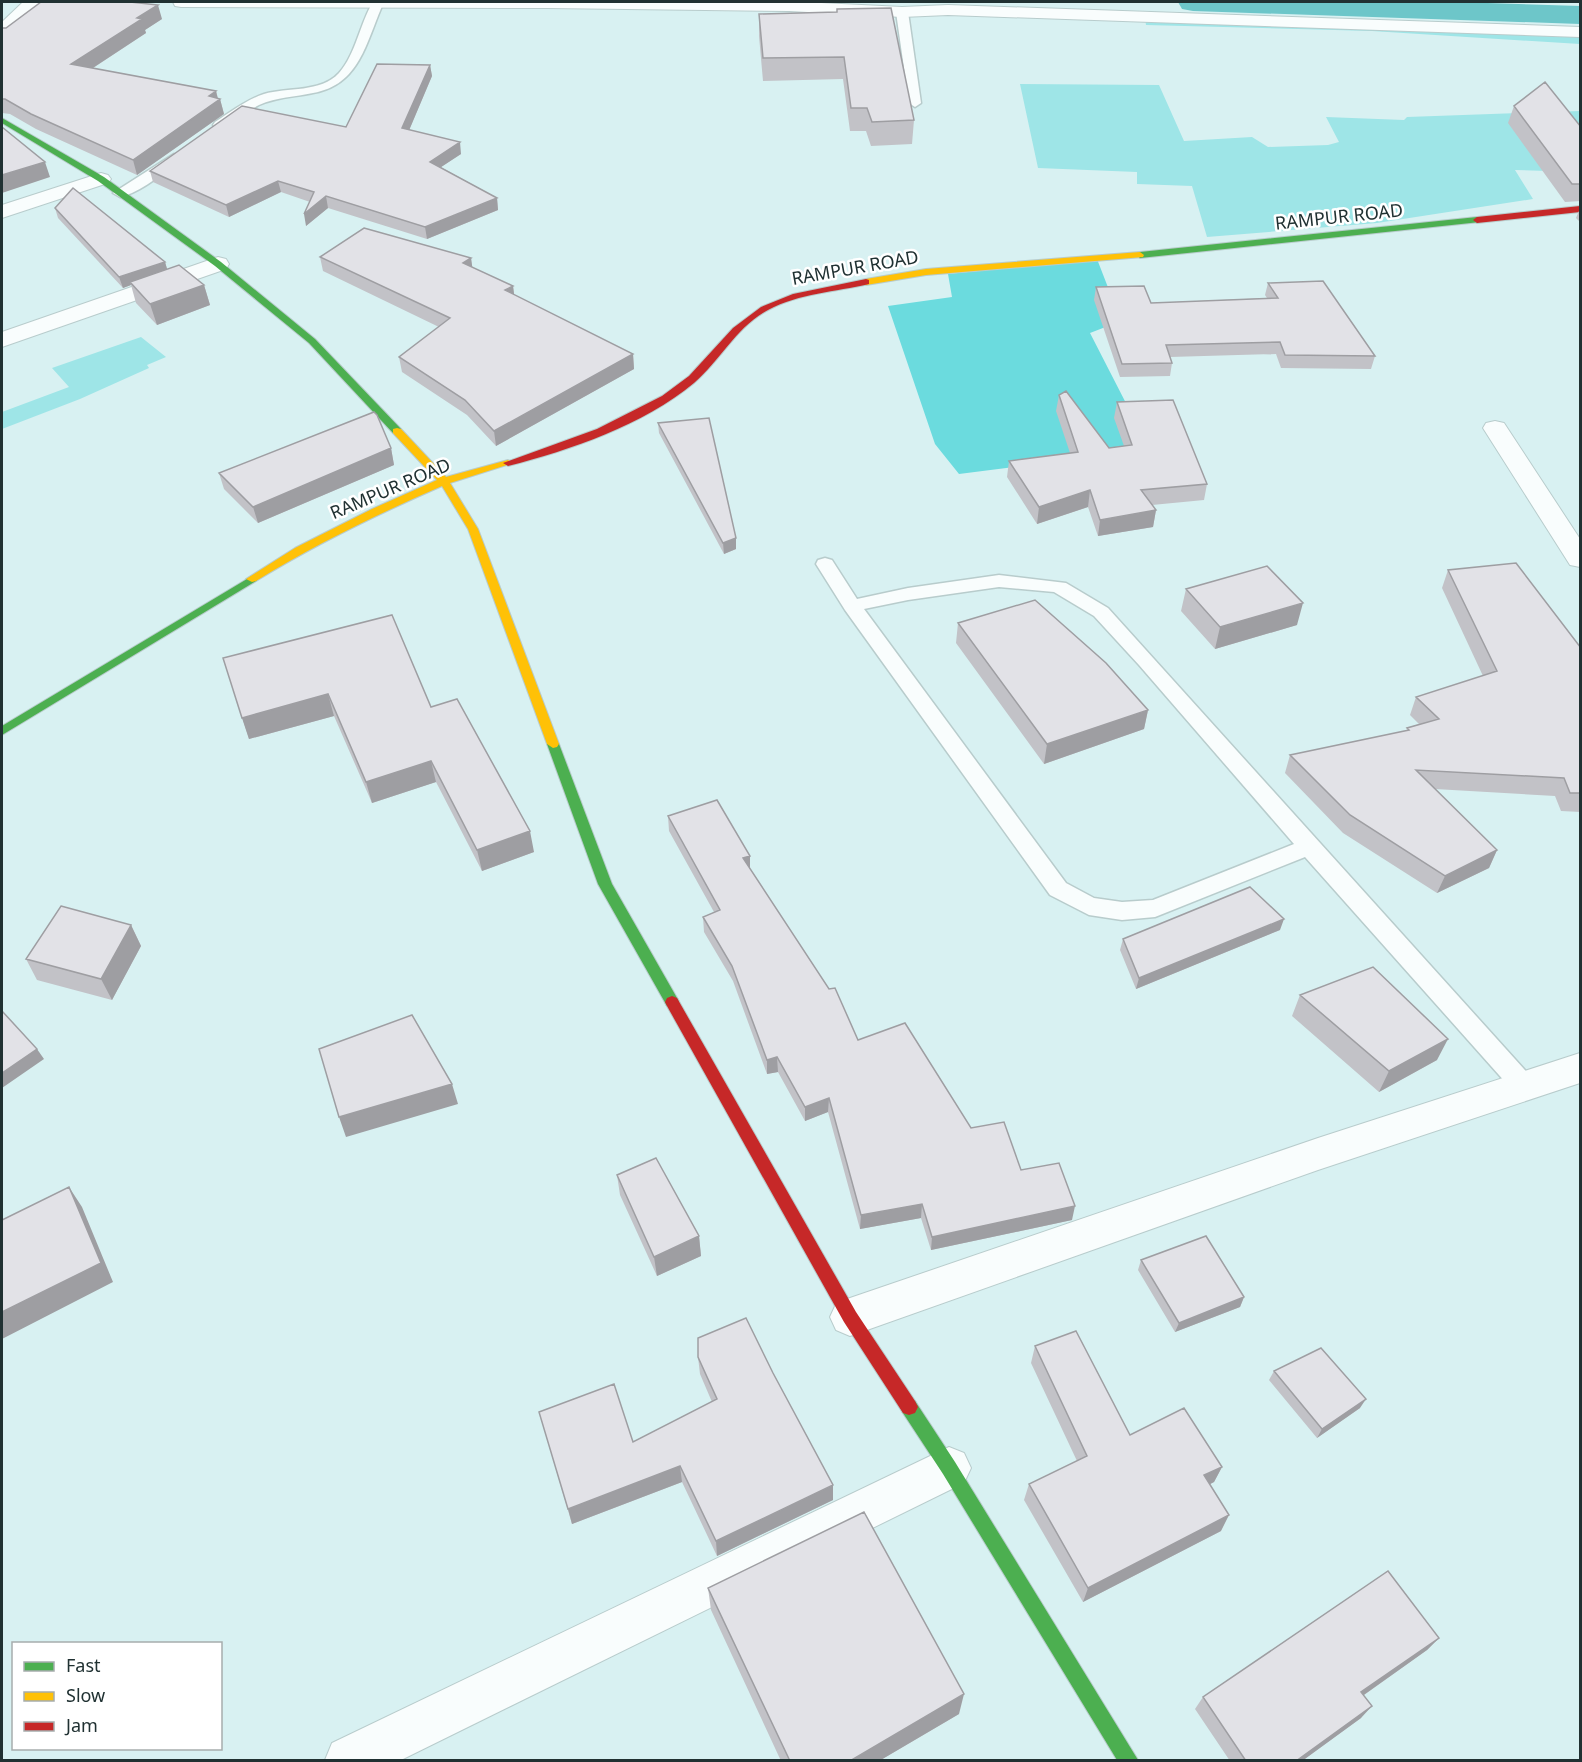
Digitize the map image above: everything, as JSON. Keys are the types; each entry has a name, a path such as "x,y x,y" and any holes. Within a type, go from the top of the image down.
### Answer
{"street":[{"path":"2,31 32,2"},
{"path":"181,2 789,6 902,12 948,10 1238,18 1581,33"},
{"path":"2,120 101,179 218,264 312,341 444,482 473,529 605,884 850,1317 949,1468 1128,1761"},
{"path":"2,212 101,179"},
{"name":"RAMPUR ROAD","path":"2,731 299,550 376,511 444,482 561,448 615,426 645,410 689,382 737,328 756,312 774,302 796,295 926,272 1183,252 1581,208"},
{"path":"2,340 218,264"},
{"path":"1495,428 1581,559"},
{"path":"850,1317 1307,1158 1581,1068"},
{"path":"349,1761 949,1468"}],"lane":[{"path":"208,134 249,105 260,100 334,83 348,68 377,4"},
{"path":"902,12 915,103"},
{"path":"120,193 144,180 181,154"},
{"path":"825,564 852,606 1058,889 1089,906 1122,911 1155,908 1309,847"},
{"path":"852,606 908,594 999,581 1059,587 1101,612 1524,1086"}],"shaded area":[{"path":"1145,18 1580,35 1580,44 1372,31 1146,25"},
{"path":"1020,84 1159,85 1184,141 1252,137 1268,147 1328,145 1339,142 1326,117 1404,120 1407,117 1580,111 1580,172 1515,170 1533,199 1377,223 1207,237 1192,186 1137,184 1137,172 1038,168"},
{"path":"1097,259 1121,321 1090,333 1150,450 959,474 935,444 888,306 952,297 948,274"},
{"path":"141,337 166,357 147,365 149,368 80,399 2,429 2,412 69,387 52,368"}],"building":[{"path":"41,2 130,2 158,5 137,18 142,19 71,64 216,91 209,96 220,99 133,160 2,99 2,28 6,28"},
{"path":"891,8 914,120 872,122 867,108 851,108 844,57 763,58 759,14"},
{"path":"377,64 430,65 402,128 460,142 430,162 497,198 425,227 326,196 304,214 314,192 278,181 226,205 150,171 242,106 346,127"},
{"path":"1545,82 1581,127 1581,184 1572,184 1514,106"},
{"path":"2,127 45,162 2,175"},
{"path":"73,188 165,262 119,277 55,208"},
{"path":"364,228 471,258 463,263 513,286 505,290 633,354 494,431 465,400 399,357 450,318 320,257"},
{"path":"179,265 204,285 150,304 130,282"},
{"path":"1323,281 1375,356 1285,355 1280,342 1166,345 1172,363 1122,364 1096,287 1144,286 1151,303 1278,298 1268,283"},
{"path":"1066,391 1109,448 1132,445 1117,402 1173,400 1207,484 1141,490 1156,510 1100,520 1090,490 1039,507 1009,461 1078,452 1059,395"},
{"path":"374,412 391,448 253,507 219,473"},
{"path":"709,418 736,538 723,543 658,423"},
{"path":"1516,563 1581,648 1581,793 1570,793 1564,778 1416,770 1497,850 1445,876 1350,815 1290,755 1409,730 1407,728 1439,719 1416,697 1497,671 1448,570"},
{"path":"1267,566 1303,603 1220,627 1186,589"},
{"path":"1035,600 1106,663 1148,710 1047,744 958,623"},
{"path":"392,615 431,707 457,699 530,831 477,850 431,761 366,782 328,694 242,718 223,658"},
{"path":"717,800 750,856 743,858 829,989 835,988 858,1040 905,1023 971,1128 1004,1122 1021,1170 1059,1163 1075,1206 932,1237 922,1204 861,1215 829,1098 805,1107 777,1057 767,1060 732,966 703,917 720,910 668,816"},
{"path":"1250,887 1284,919 1139,978 1123,939"},
{"path":"61,906 131,925 101,979 26,959"},
{"path":"1373,967 1448,1039 1389,1071 1300,995"},
{"path":"2,1011 37,1049 2,1073"},
{"path":"412,1015 452,1084 339,1117 319,1049"},
{"path":"656,1158 699,1236 654,1257 617,1175"},
{"path":"69,1187 101,1263 2,1312 2,1220"},
{"path":"1206,1236 1244,1297 1179,1323 1141,1260"},
{"path":"746,1318 833,1485 716,1541 680,1466 568,1509 539,1412 614,1384 633,1442 717,1399 698,1357 698,1338"},
{"path":"1076,1331 1130,1435 1184,1408 1222,1467 1204,1475 1229,1515 1088,1588 1029,1484 1087,1456 1035,1346"},
{"path":"1321,1348 1366,1399 1322,1429 1274,1371"},
{"path":"864,1512 964,1694 850,1761 790,1761 708,1588"},
{"path":"1388,1571 1439,1638 1361,1692 1372,1706 1296,1761 1246,1761 1203,1697"}],"waterway":[{"path":"1193,2 1580,15"}],"traffic: fast":[{"path":"2,120 101,179 218,264 312,341 397,431"},
{"path":"1140,255 1477,220"},
{"path":"2,731 252,579"},
{"path":"553,744 605,884 672,1002"},
{"path":"909,1407 949,1468 1128,1760"}],"traffic: slow":[{"path":"866,282 926,272 1140,255"},
{"path":"397,431 444,481 473,529 553,744"},
{"path":"252,579 299,550 376,511 444,481 508,463"}],"traffic: jam":[{"path":"1477,220 1580,209"},
{"path":"508,463 555,449 601,431 666,398 693,378 749,318 764,309 780,301 814,291 866,282"},
{"path":"672,1002 850,1317 909,1407"}]}
